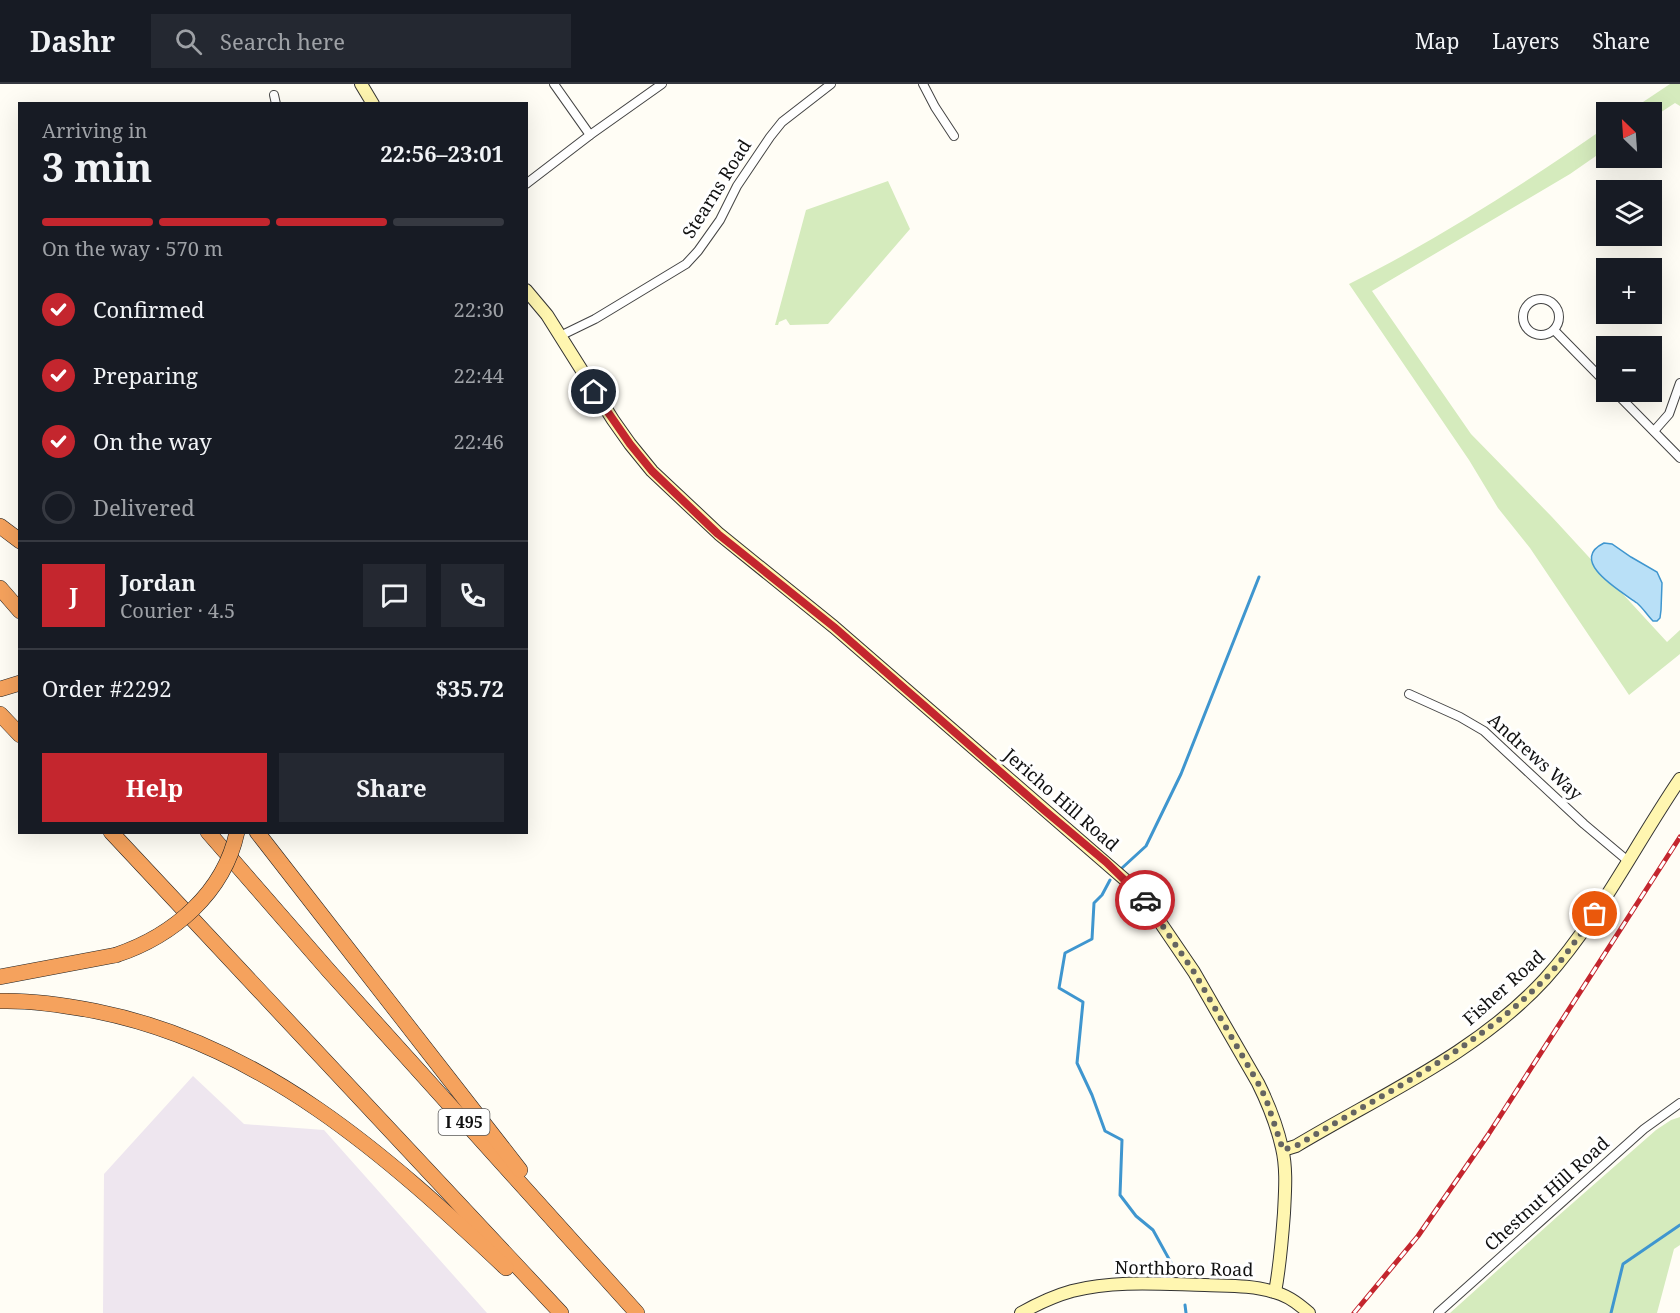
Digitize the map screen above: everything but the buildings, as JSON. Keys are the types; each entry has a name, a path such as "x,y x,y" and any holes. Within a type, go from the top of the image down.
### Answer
{"highway":[{"path":"0,526 18,540"},
{"path":"0,588 18,609"},
{"path":"0,689 18,684"},
{"path":"0,714 18,733"},
{"path":"113,834 561,1313"},
{"name":"I 495","path":"210,834 329,971 637,1313"},
{"path":"0,977 116,955 163,934 195,908 209,891 222,872 232,851 236,834"},
{"path":"259,834 600,1272"},
{"path":"0,1001 28,1001 60,1005 133,1020 198,1042 267,1076 326,1114 398,1172 553,1313"}],"street":[{"path":"361,84 372,102"},
{"path":"554,84 590,135"},
{"path":"528,182 662,84"},
{"name":"Stearns Road","path":"560,336 595,319 686,264 720,220 737,186 782,122 831,84"},
{"path":"923,84 954,136"},
{"name":"Jericho Hill Road","path":"528,292 547,315 594,392 652,471 718,534 834,627 1130,884 1147,903 1194,972 1234,1039 1266,1099 1283,1150 1285,1198 1275,1292"},
{"path":"1541,299 1554,304 1559,317 1554,330 1541,336 1528,330 1522,317 1528,304 1541,299"},
{"path":"1554,330 1596,373"},
{"path":"1654,431 1668,416 1680,383"},
{"path":"1624,402 1680,458"},
{"name":"Andrews Way","path":"1409,694 1460,717 1484,731 1584,824 1628,861"},
{"name":"Fisher Road","path":"1283,1150 1296,1146 1440,1062 1478,1037 1543,981 1595,914 1680,778"},
{"name":"Chestnut Hill Road","path":"1438,1313 1644,1129 1680,1103"},
{"name":"Northboro Road","path":"1021,1313 1072,1291 1131,1283 1236,1287 1275,1292 1302,1306 1309,1313"}],"shaded area":[{"path":"193,1076 244,1124 324,1130 487,1313 103,1313 104,1174"}],"green space":[{"path":"1670,84 1680,84 1680,106 1675,103 1662,111 1662,102 1643,102"},
{"path":"1596,134 1596,156 1570,174 1372,291 1471,434 1552,517 1667,642 1680,630 1680,654 1629,695 1530,548 1498,508 1469,460 1349,284 1481,210"},
{"path":"888,181 910,229 828,324 790,325 786,319 775,325 806,210"},
{"path":"1680,1117 1680,1245 1674,1249 1657,1313 1450,1313 1656,1130"}],"water":[{"path":"1604,543 1612,544 1657,572 1662,583 1660,618 1657,621 1653,621 1639,605 1610,584 1594,567 1591,558 1594,550"}],"waterway":[{"path":"1122,868 1146,846 1181,774 1259,577"},
{"path":"1110,880 1102,895 1094,903 1092,939 1065,953 1059,988 1083,1002 1077,1063 1105,1131 1122,1140 1120,1195 1136,1216 1153,1230 1175,1270"},
{"path":"1611,1313 1623,1264 1680,1225"},
{"path":"1185,1305 1186,1313"}],"railway":[{"path":"1354,1313 1418,1236 1488,1135 1680,837"}],"way so far":[{"path":"1145,900 1194,972 1258,1083 1266,1099 1283,1150 1296,1146 1389,1093 1478,1037 1543,981 1595,914"}],"route":[{"path":"594,392 652,471 718,534 834,627 1106,862 1145,900"}]}
